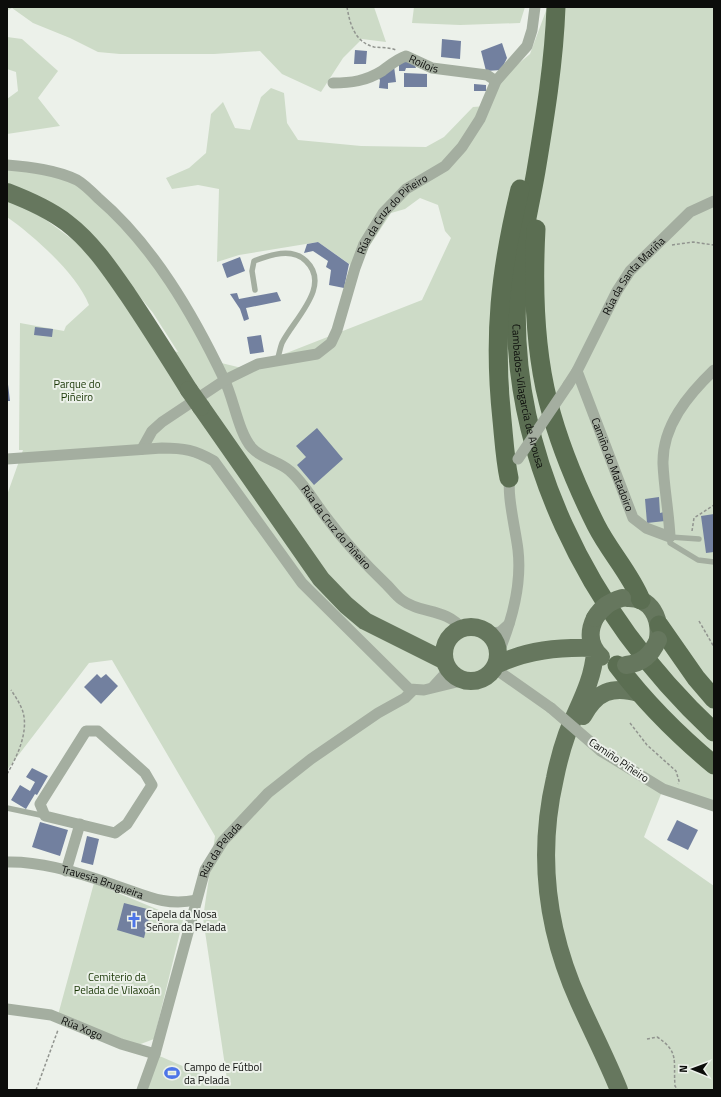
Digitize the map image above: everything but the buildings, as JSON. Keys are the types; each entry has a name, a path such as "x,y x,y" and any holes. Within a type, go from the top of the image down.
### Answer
{"highway":[{"name":"Cambados-Vilagarcía de Arousa","path":"556,8 552,65 518,277 517,329 520,364 523,389 534,442 542,471 554,504 573,545 602,596 635,645 662,678 693,712 714,732"},
{"path":"509,478 497,367 498,320 502,281 514,212 552,65"},
{"path":"552,65 553,110 537,213 534,264 536,317 541,364 552,415 564,453 577,485 597,526 641,600"},
{"path":"659,633 714,699"},
{"path":"619,665 639,693 691,745 714,765"}],"main road":[{"path":"7,192 46,210 66,223 86,240 113,274 189,390 321,579 346,605 365,621 446,663 456,676 465,680 481,679 495,652"},
{"path":"564,647 581,637 605,605 611,601 622,598 641,600 653,610 659,633 653,651 645,659 619,665 599,675 586,693"},
{"path":"593,622 590,633 594,650 592,675 586,693 574,717 560,756 549,805 545,840 546,883 552,923 561,957 578,1001 619,1090"},
{"path":"397,637 424,642 478,628 495,652 510,658 536,651 564,647 594,650 604,660 619,665"},
{"path":"446,663 445,650 455,634"},
{"path":"549,805 559,784 583,715 593,701 606,692 618,689 639,693"}],"street":[{"name":"Rúa da Cruz do Piñeiro","path":"142,449 152,431 162,422 225,380 258,364 317,354 331,343 337,330 355,268 364,244 383,214 406,189 445,166 458,152 480,119 496,82 527,46 532,30 535,7"},
{"name":"Roilois","path":"333,83 354,83 370,77 400,58 406,56 432,68 487,75 496,82"},
{"name":"Rúa da Cruz do Piñeiro","path":"7,165 46,170 78,181 110,208 144,246 179,296 225,380 241,425 252,449 277,462 290,471 326,518 367,566 402,600 416,608 444,614 458,624 455,634"},
{"name":"Rúa da Santa Mariña","path":"509,478 518,459 577,371 617,291 630,271 652,247 690,212 714,201"},
{"path":"670,537 663,463 666,442 680,409 692,392 714,370"},
{"name":"Camiño do Matadoiro","path":"577,371 633,518 646,528 670,537"},
{"path":"7,459 142,449 186,448 214,461 302,583 403,683 413,690 465,680"},
{"path":"495,652 510,624 515,604 518,558 509,478"},
{"path":"495,652 500,632 510,624"},
{"name":"Camiño Piñeiro","path":"495,652 551,708 601,750 663,789 714,806"},
{"path":"433,687 444,675 446,663"},
{"name":"Rúa da Pelada","path":"142,1090 155,1054 205,870 223,841 268,794 311,759 378,713 406,698 413,690"},
{"path":"86,731 98,731 146,773 152,785 127,824 115,833 80,824 45,816 40,804 86,731"},
{"path":"66,871 80,824"},
{"name":"Travesía Brugueira","path":"7,862 21,862 66,871 164,902 180,904 196,900"},
{"name":"Rúa Xogo","path":"7,1009 51,1015 121,1044 155,1054"}],"lane":[{"path":"255,290 252,271 254,261 270,255 292,253 302,257 312,267 316,278 316,287 282,344 277,361"},
{"path":"695,539 670,537 670,543 698,560 714,562"},
{"path":"7,808 45,816"},
{"path":"7,856 21,862"}],"path":[{"path":"347,7 354,33 362,42 375,47 395,49 406,56"},
{"path":"652,247 693,242 714,245"},
{"path":"695,539 694,518 714,505"},
{"path":"699,621 714,647"},
{"path":"7,774 18,756 24,732 22,710 11,690"},
{"path":"630,723 647,745 676,771 679,781 674,793"},
{"path":"36,1090 62,1019"},
{"path":"647,1039 657,1037 668,1044 673,1051 675,1086 678,1090"}],"green space":[{"path":"7,7 374,7 386,42 362,39 343,58 321,92 282,74 260,51 214,54 120,54 98,52 70,38 33,23 12,8 7,11"},
{"path":"414,7 525,7 520,23 460,25 412,23"},
{"name":"Parque do Piñeiro","path":"714,7 714,807 663,789 644,837 714,886 714,1090 140,1090 155,1054 228,1086 203,918 215,836 112,660 89,663 7,770 7,495 23,450 19,450 20,323 64,331 66,326 89,305 75,281 54,256 30,234 7,217 7,201 42,217 80,245 106,278 153,347 178,352 153,313 102,250 7,187 7,165 46,170 94,190 179,296 213,361 246,369 422,300 451,238 445,231 438,205 420,198 405,209 391,213 355,268 318,242 239,255 217,262 219,189 198,185 172,189 166,178 189,168 206,153 211,114 223,102 235,128 250,130 261,97 271,88 284,93 287,123 298,140 361,146 426,147 444,137 473,107 486,106 505,75 530,54 547,8"},
{"path":"7,37 22,39 58,71 38,98 60,126 7,134 7,99 18,91 16,72 7,69"},
{"name":"Cemiterio da Pelada de Vilaxoán","path":"94,883 183,920 154,1039 138,1045 58,1015"}],"place":[{"name":"Capela da Nosa Señora da Pelada","path":"134,920"},
{"name":"Campo de Fútbol da Pelada","path":"172,1073"}]}
